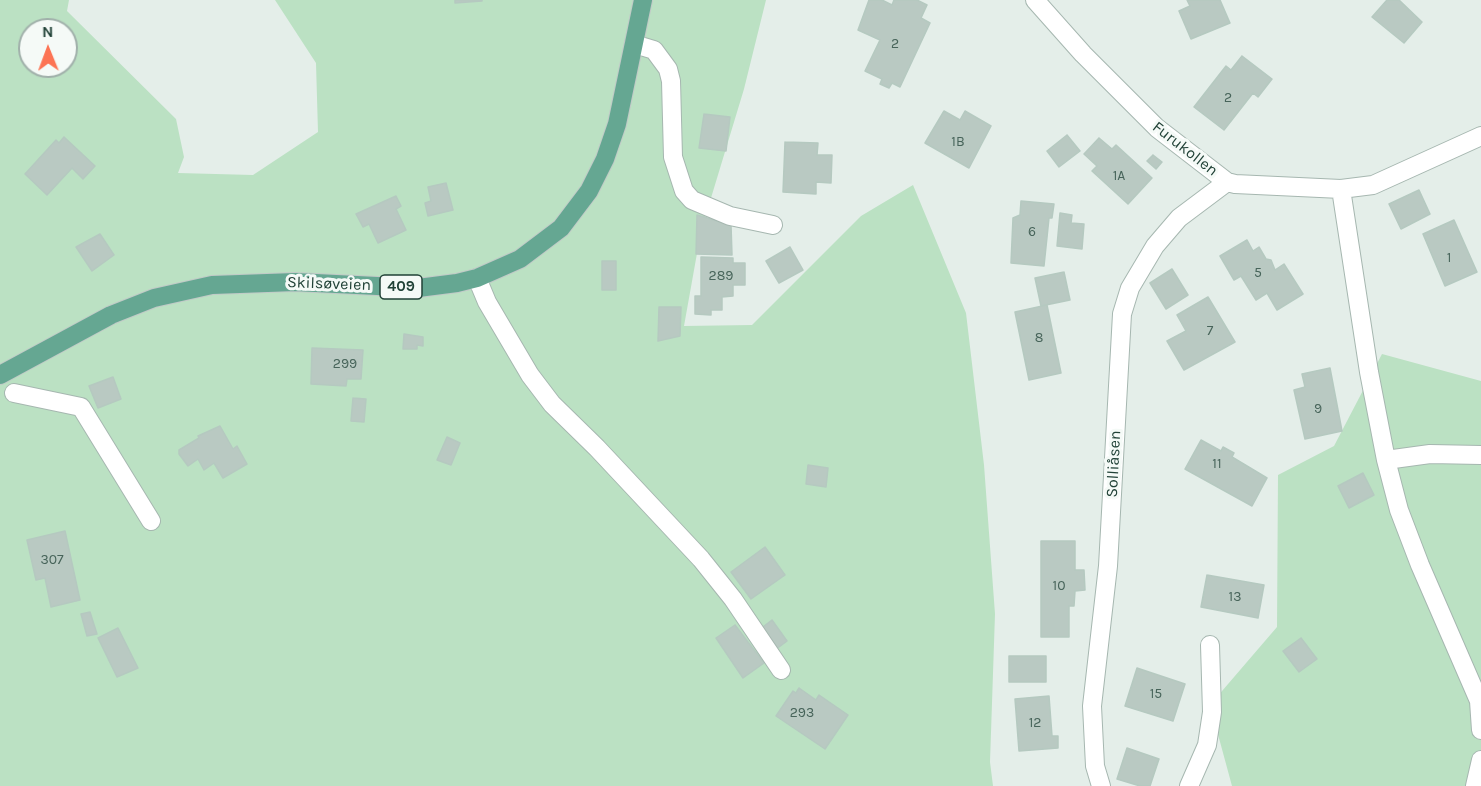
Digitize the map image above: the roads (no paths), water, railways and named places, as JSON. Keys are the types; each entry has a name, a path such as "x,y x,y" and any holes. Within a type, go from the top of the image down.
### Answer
{"main road":[{"name":"Skilsøveien","path":"0,375 111,315 154,298 212,285 296,282 418,288 477,278 520,259 561,228 589,191 605,159 617,124 643,0"}],"street":[{"name":"Furukollen","path":"1035,0 1083,54 1157,128 1227,182 1341,189 1373,185 1392,179 1481,136"},
{"path":"634,44 654,50 668,69 671,81 673,156 684,191 692,200 730,216 773,225"},
{"name":"Solliåsen","path":"1101,786 1095,766 1092,706 1108,566 1122,314 1130,288 1155,246 1179,218 1227,182"},
{"path":"1341,189 1369,372 1386,460 1399,510 1420,565 1479,701 1481,730"},
{"path":"477,278 487,302 530,375 546,396 701,559 733,599 781,670"},
{"path":"14,393 81,407 151,521"},
{"path":"1386,460 1430,454 1481,455"},
{"path":"1189,786 1207,745 1212,712 1210,645"},
{"path":"1475,786 1481,760"}]}
